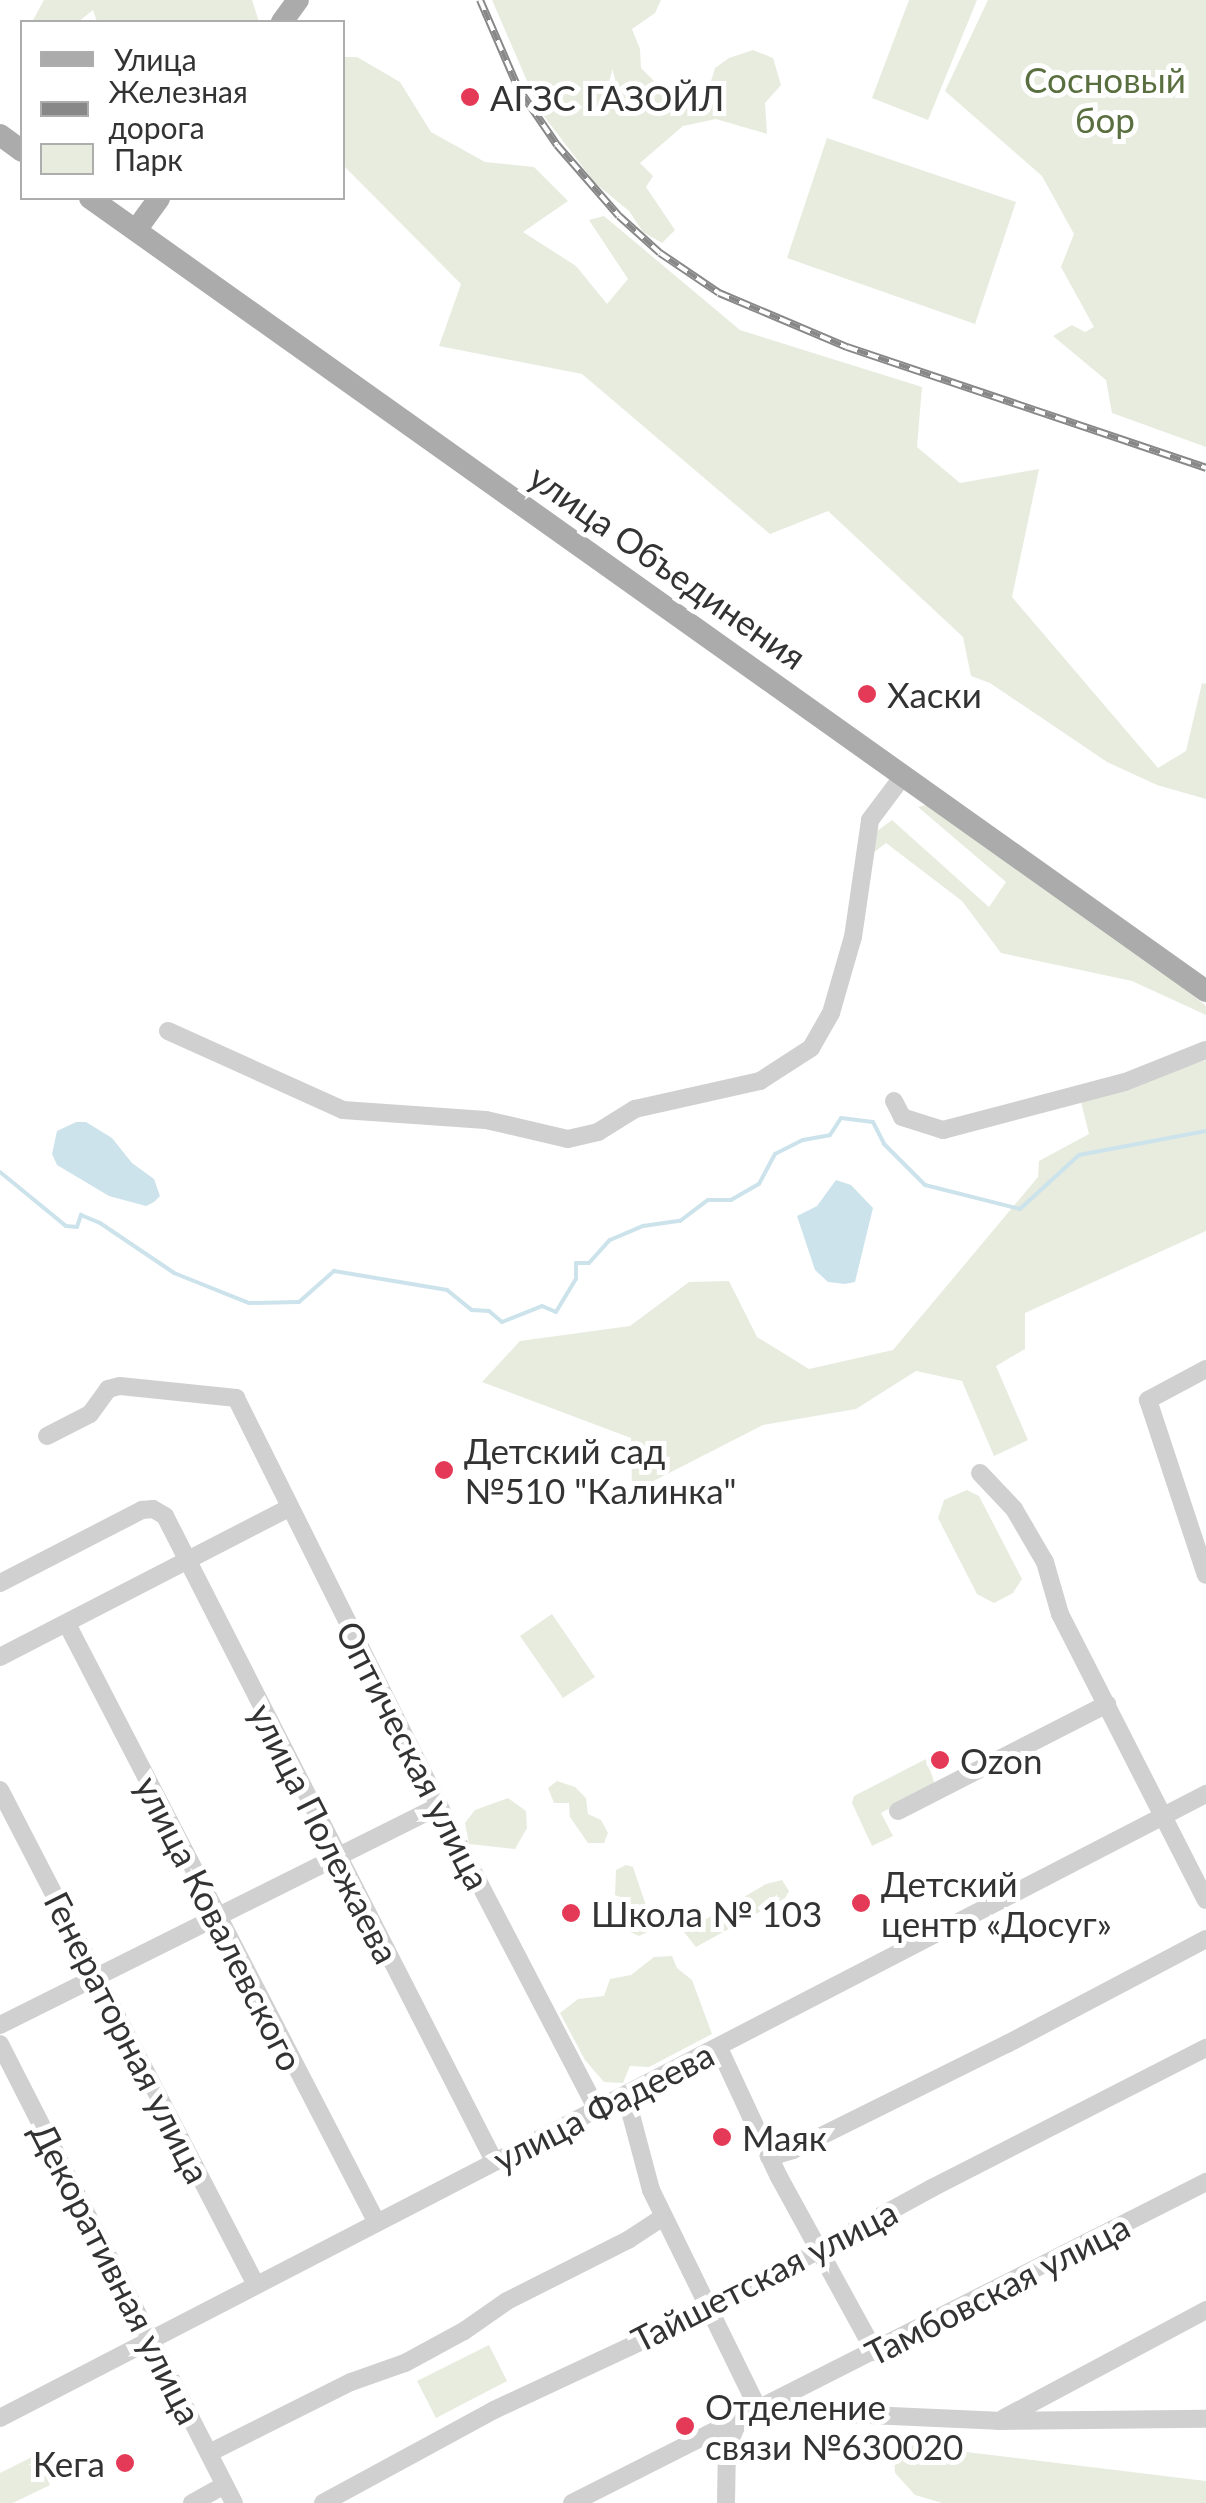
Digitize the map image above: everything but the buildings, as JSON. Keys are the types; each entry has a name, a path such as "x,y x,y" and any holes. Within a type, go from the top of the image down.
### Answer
{"main road":[{"name":"улица Объединения","path":"93,200 1206,991"},
{"path":"136,230 158,200"}],"street":[{"path":"168,1031 343,1110 486,1120 568,1139 598,1132 636,1109 760,1082 811,1048 831,1013 853,937 870,820 903,776"},
{"path":"894,1101 902,1117 943,1130 1125,1082 1206,1050"},
{"path":"1206,1369 1148,1400 1206,1575"},
{"name":"Оптическая улица","path":"47,1436 90,1414 108,1389 120,1386 236,1398 439,1806 598,2109"},
{"path":"980,1473 1014,1509 1045,1562 1060,1614 1206,1900"},
{"path":"0,1658 289,1508"},
{"name":"улица Полежаева","path":"0,1583 124,1517 153,1509 165,1516 494,2161"},
{"name":"улица Ковалевского","path":"66,1624 376,2221"},
{"path":"898,1811 1106,1704"},
{"name":"Генераторная улица","path":"0,1790 256,2285"},
{"name":"улица Фадеева","path":"0,2418 1206,1794"},
{"path":"0,2025 439,1806"},
{"path":"769,2157 793,2150 1007,2044 1206,1939"},
{"name":"Декоративная улица","path":"0,2044 234,2503"},
{"path":"718,2048 769,2157 875,2352"},
{"name":"Тайшетская улица","path":"323,2503 494,2410 711,2309 820,2248 1206,2048"},
{"path":"626,2096 650,2190 759,2410 998,2421 1206,2419"},
{"name":"Тамбовская улица","path":"572,2503 1206,2182"},
{"path":"209,2453 351,2382 405,2363 464,2331 507,2301 628,2240 662,2217"},
{"path":"998,2421 1206,2310"},
{"path":"726,2503 728,2448 739,2420"},
{"path":"192,2503 224,2486"}],"green space":[{"path":"44,0 252,0 258,20 96,20 93,10 80,20 33,20"},
{"path":"492,0 661,0 655,13 632,29 640,49 641,68 661,88 691,106 703,108 715,68 729,58 753,50 773,58 781,85 765,103 767,134 716,119 683,126 640,163 653,176 646,187 675,230 662,243 643,232 629,211 595,183 540,111"},
{"path":"909,0 977,0 928,120 872,98"},
{"name":"Сосновый бор","path":"988,0 1206,0 1206,447 1112,413 1106,380 1053,336 1072,325 1085,332 1094,327 1061,267 1074,234 1042,176 945,91"},
{"path":"345,57 357,57 400,82 431,132 485,162 534,167 568,201 523,232 576,266 607,304 628,279 589,220 604,216 740,330 922,387 917,447 960,483 1039,469 1012,597 1158,768 1186,751 1202,683 1206,684 1206,799 1157,785 1107,762 990,683 971,676 963,637 828,511 770,534 582,374 439,346 461,284 345,167"},
{"path":"827,138 1016,202 975,324 787,258"},
{"path":"929,804 1145,956 1206,1006 1206,1015 1132,981 1001,953 962,901 886,843 868,857 873,834 892,820 989,907 1006,882 918,807"},
{"path":"1206,1060 1206,1231 1025,1313 1025,1349 996,1366 1028,1440 994,1456 962,1381 916,1371 856,1409 763,1425 632,1492 631,1438 482,1382 520,1341 630,1326 689,1282 729,1281 757,1337 809,1369 893,1350 1038,1177 1039,1161 1089,1134 1081,1102"},
{"path":"967,1490 979,1496 1022,1579 1013,1593 994,1603 977,1594 938,1518 944,1500"},
{"path":"552,1614 595,1677 563,1698 520,1636"},
{"path":"926,1759 935,1784 881,1813 893,1836 872,1846 852,1803 854,1796"},
{"path":"557,1781 575,1787 586,1798 588,1814 601,1820 608,1833 604,1843 588,1843 570,1817 569,1803 554,1803 548,1788"},
{"path":"508,1798 526,1811 527,1828 515,1849 469,1844 465,1823 475,1810"},
{"path":"626,1865 633,1867 654,1929 639,1936 628,1931 635,1914 628,1900 615,1895 616,1870"},
{"path":"782,1880 789,1891 785,1898 696,1947 684,1932 766,1884"},
{"path":"672,1956 677,1968 692,1980 712,2034 649,2067 630,2066 623,2083 604,2082 585,2060 560,2013 578,1999 604,1996 610,1979 631,1975 654,1957"},
{"path":"489,2345 507,2381 436,2418 417,2381"},
{"path":"893,2443 1206,2481 1206,2503 942,2503 915,2495 895,2473"},
{"path":"36,2455 50,2485 13,2503 0,2503 0,2473"}],"water":[{"path":"86,1122 112,1138 132,1163 154,1179 160,1196 146,1206 109,1196 57,1165 52,1154 57,1131"},
{"path":"836,1180 851,1185 873,1208 855,1282 845,1284 828,1282 815,1270 797,1216 817,1206"}],"waterway":[{"path":"0,1172 66,1226 77,1227 81,1215 100,1223 174,1273 249,1303 299,1302 334,1271 447,1290 472,1310 489,1311 502,1322 542,1306 556,1312 576,1279 576,1263 589,1263 610,1240 643,1226 680,1221 708,1200 731,1200 759,1184 775,1154 803,1140 830,1135 841,1118 873,1122 884,1144 925,1185 1020,1209 1079,1155 1206,1131"}],"railway":[{"path":"480,0 518,88 557,145 619,216 660,253 719,293 847,347 1206,468"}],"place":[{"name":"АГЗС ГАЗОЙЛ","path":"470,97"},
{"name":"Хаски","path":"867,694"},
{"name":"Детский сад №510 \"Калинка\"","path":"444,1470"},
{"name":"Ozon","path":"940,1760"},
{"name":"Детский центр «Досуг»","path":"861,1903"},
{"name":"Школа № 103","path":"571,1913"},
{"name":"Маяк","path":"722,2137"},
{"name":"Отделение связи №630020","path":"685,2426"},
{"name":"Кега","path":"125,2463"}]}
